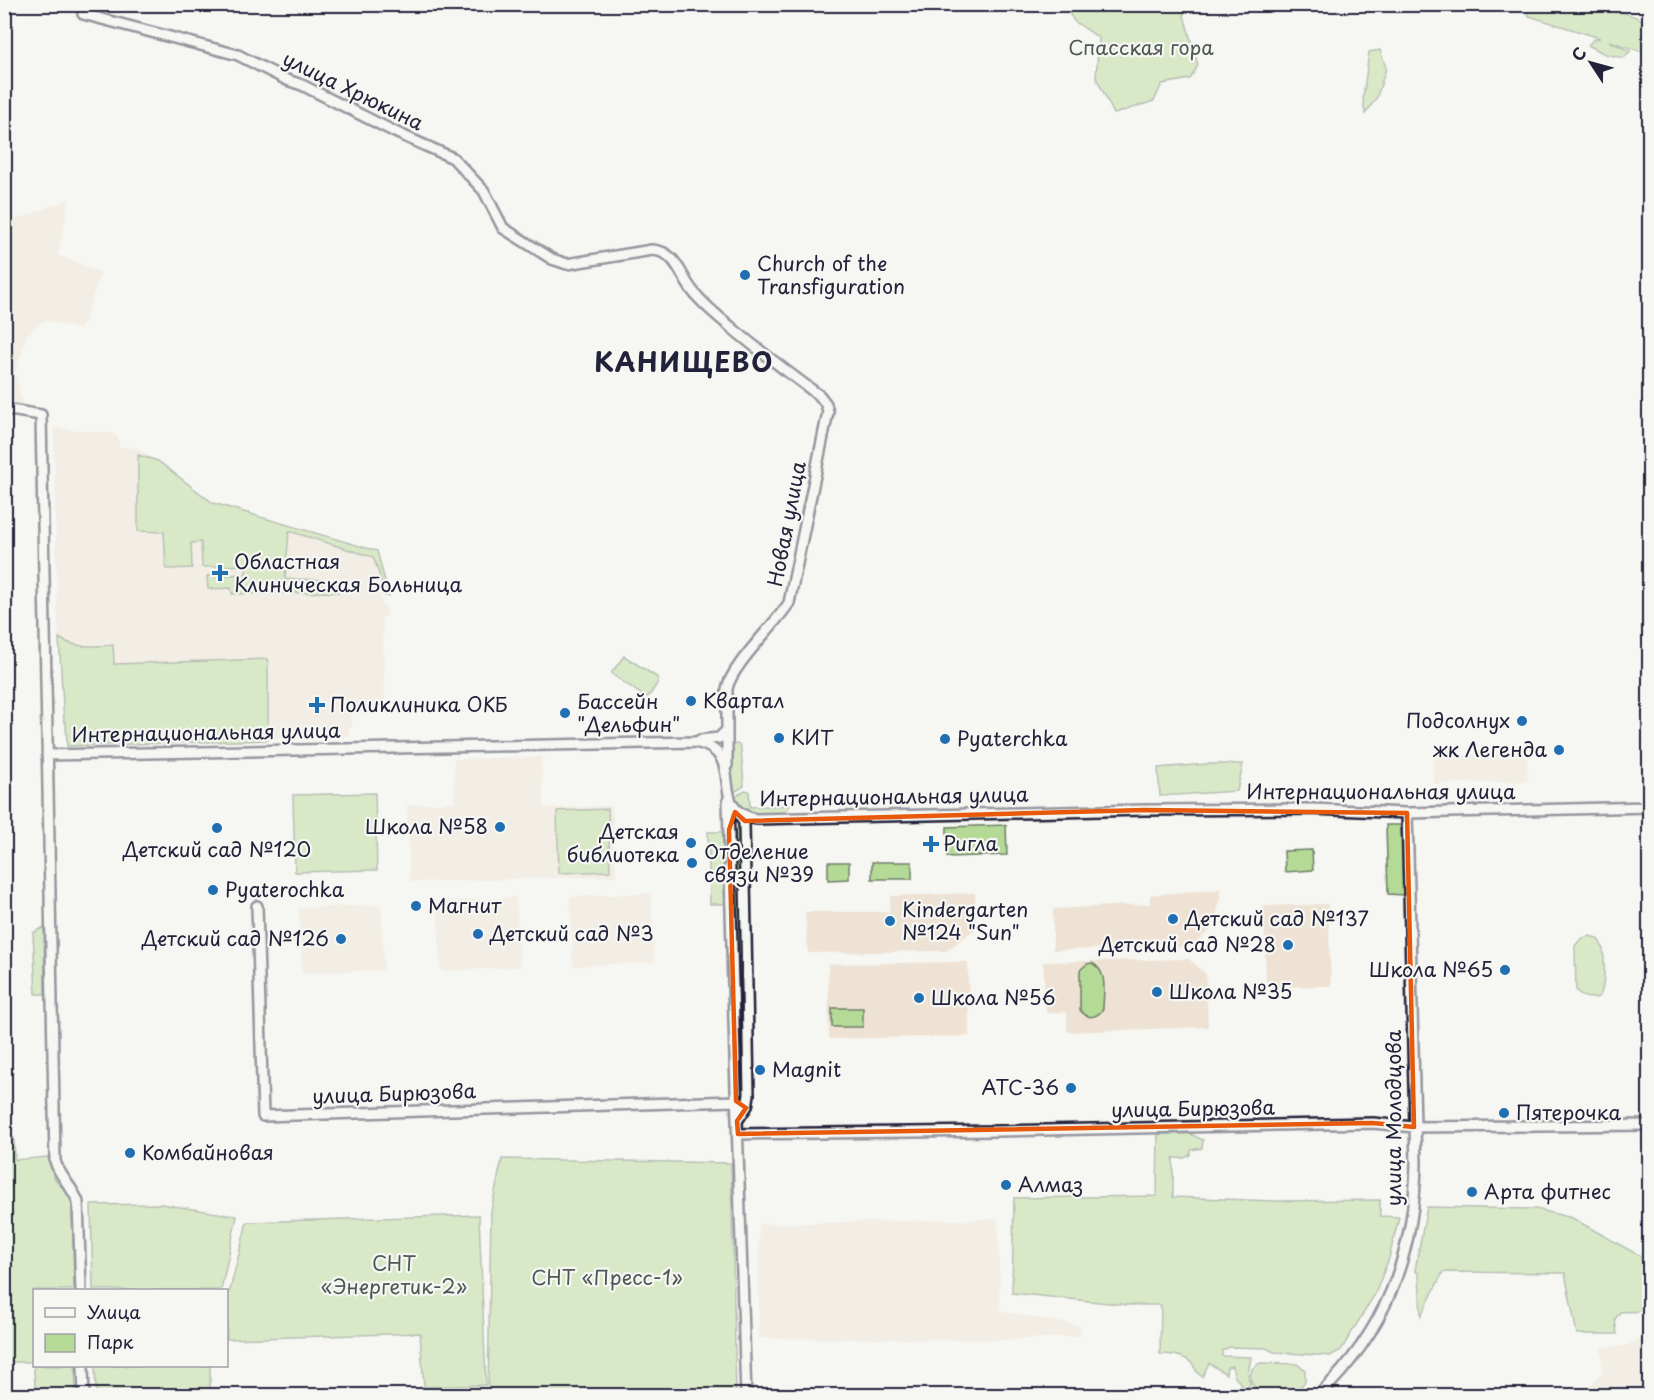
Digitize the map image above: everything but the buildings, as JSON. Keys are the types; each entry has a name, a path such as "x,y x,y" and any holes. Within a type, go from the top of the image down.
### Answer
{"street":[{"name":"улица Хрюкина","path":"83,14 238,55 453,158 484,191 503,228 552,259 567,264 660,250 672,258 692,291 763,353 820,396 828,412"},
{"path":"4,409 41,415 47,755"},
{"name":"Новая улица","path":"727,772 727,689 730,679 740,664 779,619 789,603 828,412"},
{"path":"686,741 715,740 726,730"},
{"name":"Интернациональная улица","path":"81,1289 78,1202 74,1192 59,1171 56,1161 47,755 686,741 705,744 720,755 727,772 728,792 733,807 739,813 756,819 1227,809 1311,809 1407,813 1650,807"},
{"path":"728,792 746,1395"},
{"path":"729,821 733,813 739,813 744,823 748,1102 737,1121"},
{"name":"улица Молодцова","path":"1318,1395 1350,1361 1379,1318 1396,1282 1412,1220 1415,1185 1407,813"},
{"path":"744,831 748,823 756,819"},
{"name":"улица Бирюзова","path":"257,906 263,1116 736,1101"},
{"path":"736,1101 743,1104 748,1102"},
{"name":"улица Бирюзова","path":"738,1134 1373,1123 1414,1127 1650,1125"},
{"path":"83,1367 84,1395"}],"highlighted area":[{"path":"1144,810 1407,813 1414,1127 1373,1123 738,1134 737,1121 746,1108 736,1101 729,830 735,812 745,821"}],"shaded area":[{"path":"69,199 58,255 101,273 81,330 45,320 27,335 15,373 24,407 5,404 5,224"},
{"name":"Областная Клиническая Больница","path":"54,428 110,433 118,437 119,447 137,448 213,503 377,551 389,596 381,597 382,605 386,607 387,617 382,617 385,704 352,706 352,727 349,728 349,736 67,746 57,606"},
{"path":"1526,743 1528,781 1434,784 1433,758 1459,757 1483,752 1485,749"},
{"path":"541,757 544,808 612,806 616,876 410,882 407,805 455,802 454,759"},
{"path":"1222,889 1214,927 1190,947 1053,950 1053,909 1150,904 1150,895"},
{"path":"651,893 654,962 573,966 570,897"},
{"name":"Kindergarten №124 \"Sun\"","path":"975,893 975,929 946,951 808,953 805,912 889,912 891,896"},
{"name":"Детский сад №3","path":"516,897 520,967 441,971 437,902"},
{"path":"1328,904 1331,986 1266,987 1264,906"},
{"name":"Детский сад №126","path":"381,905 384,970 302,973 299,908"},
{"path":"1189,959 1206,974 1208,1027 1067,1032 1067,1012 1046,1013 1043,962"},
{"path":"968,962 969,1036 829,1039 828,964"},
{"path":"998,1219 1000,1311 1080,1326 1081,1336 1005,1340 759,1338 759,1224"},
{"path":"1649,1334 1649,1395 1581,1395 1603,1372 1601,1347 1626,1346"}],"green space":[{"name":"Спасская гора","path":"1064,5 1181,5 1198,65 1190,79 1162,84 1154,101 1114,114 1096,77 1099,38 1074,21"},
{"path":"1526,5 1589,5 1635,16 1649,23 1649,54 1609,41 1630,51 1624,58 1605,54 1588,45 1594,39 1600,38 1529,16"},
{"path":"1380,50 1386,68 1377,97 1365,114 1363,98 1369,52"},
{"path":"138,455 158,461 213,503 377,551 389,596 385,596 373,557 289,531 285,579 338,580 338,592 232,594 231,588 208,589 207,576 246,574 246,565 202,567 201,542 191,543 192,568 166,569 164,532 138,531"},
{"path":"59,638 78,645 113,645 114,664 268,659 268,740 67,746"},
{"path":"624,656 658,678 649,696 645,697 612,674"},
{"path":"740,745 741,749 744,786 733,793 731,746"},
{"path":"1243,764 1237,791 1160,796 1158,768"},
{"path":"745,790 749,791 750,807 790,805 785,814 750,812 739,804 735,797"},
{"path":"375,793 377,870 295,872 293,795"},
{"path":"608,809 610,871 559,873 557,811"},
{"path":"1006,825 1007,855 947,857 947,827"},
{"path":"1386,825 1402,825 1404,895 1388,894"},
{"path":"731,830 741,831 747,1101 739,1101"},
{"path":"708,832 724,832 726,904 710,904"},
{"path":"1312,850 1313,870 1285,872 1284,851"},
{"path":"828,862 849,862 849,879 828,880"},
{"path":"872,862 912,862 912,879 872,879"},
{"path":"44,927 45,994 36,994 33,933"},
{"path":"1589,936 1600,942 1604,963 1601,993 1599,997 1592,998 1583,996 1576,990 1575,946 1581,939"},
{"path":"1092,963 1101,972 1104,990 1103,1009 1092,1017 1080,1010 1080,970"},
{"path":"832,1008 863,1008 863,1027 832,1027"},
{"path":"1158,1134 1190,1134 1203,1140 1202,1148 1191,1150 1190,1155 1184,1158 1173,1158 1173,1197 1273,1201 1380,1200 1380,1216 1399,1217 1389,1258 1375,1294 1341,1350 1330,1356 1274,1352 1266,1348 1230,1347 1222,1350 1222,1356 1251,1357 1248,1374 1250,1384 1246,1390 1235,1377 1232,1366 1227,1367 1226,1374 1209,1363 1202,1377 1186,1359 1160,1354 1161,1305 1128,1305 1012,1293 1014,1198 1157,1196"},
{"path":"4,1138 14,1138 15,1160 48,1157 54,1178 70,1197 74,1289 33,1289 33,1362 5,1362"},
{"name":"СНТ «Пресс-1»","path":"502,1159 731,1163 736,1395 488,1395 491,1211"},
{"path":"161,1204 237,1216 221,1289 93,1289 91,1205"},
{"path":"1427,1207 1536,1209 1572,1218 1649,1261 1647,1311 1620,1312 1615,1319 1617,1334 1577,1334 1565,1273 1443,1272 1421,1316 1419,1275 1415,1270"},
{"name":"СНТ «Энергетик-2»","path":"479,1215 486,1385 424,1387 420,1333 228,1339 228,1298 247,1222"},
{"path":"1260,1363 1297,1364 1305,1370 1305,1382 1295,1391 1263,1391 1252,1384 1251,1378 1252,1369"},
{"path":"33,1367 75,1367 76,1395 36,1395"},
{"path":"95,1367 210,1367 210,1395 96,1395"}],"place":[{"name":"Church of the Transfiguration","path":"745,275"},
{"name":"Областная Клиническая Больница","path":"220,573"},
{"name":"Квартал","path":"691,701"},
{"name":"Поликлиника ОКБ","path":"317,705"},
{"name":"Бассейн \"Дельфин\"","path":"565,713"},
{"name":"Подсолнух","path":"1522,721"},
{"name":"КИТ","path":"779,738"},
{"name":"Pyaterchka","path":"945,739"},
{"name":"жк Легенда","path":"1559,750"},
{"name":"Школа №58","path":"500,827"},
{"name":"Детский сад №120","path":"217,828"},
{"name":"Детская библиотека","path":"691,843"},
{"name":"Ригла","path":"931,844"},
{"name":"Отделение связи №39","path":"692,863"},
{"name":"Pyaterochka","path":"213,890"},
{"name":"Магнит","path":"416,906"},
{"name":"Детский сад №137","path":"1173,919"},
{"name":"Kindergarten №124 \"Sun\"","path":"890,921"},
{"name":"Детский сад №3","path":"478,934"},
{"name":"Детский сад №126","path":"341,939"},
{"name":"Детский сад №28","path":"1288,945"},
{"name":"Школа №65","path":"1505,970"},
{"name":"Школа №35","path":"1157,992"},
{"name":"Школа №56","path":"919,998"},
{"name":"Magnit","path":"760,1070"},
{"name":"АТС-36","path":"1071,1088"},
{"name":"Пятерочка","path":"1504,1113"},
{"name":"Комбайновая","path":"130,1153"},
{"name":"Алмаз","path":"1006,1185"},
{"name":"Арта фитнес","path":"1472,1192"}],"district":[{"name":"КАНИЩЕВО","path":"684,363"}]}
